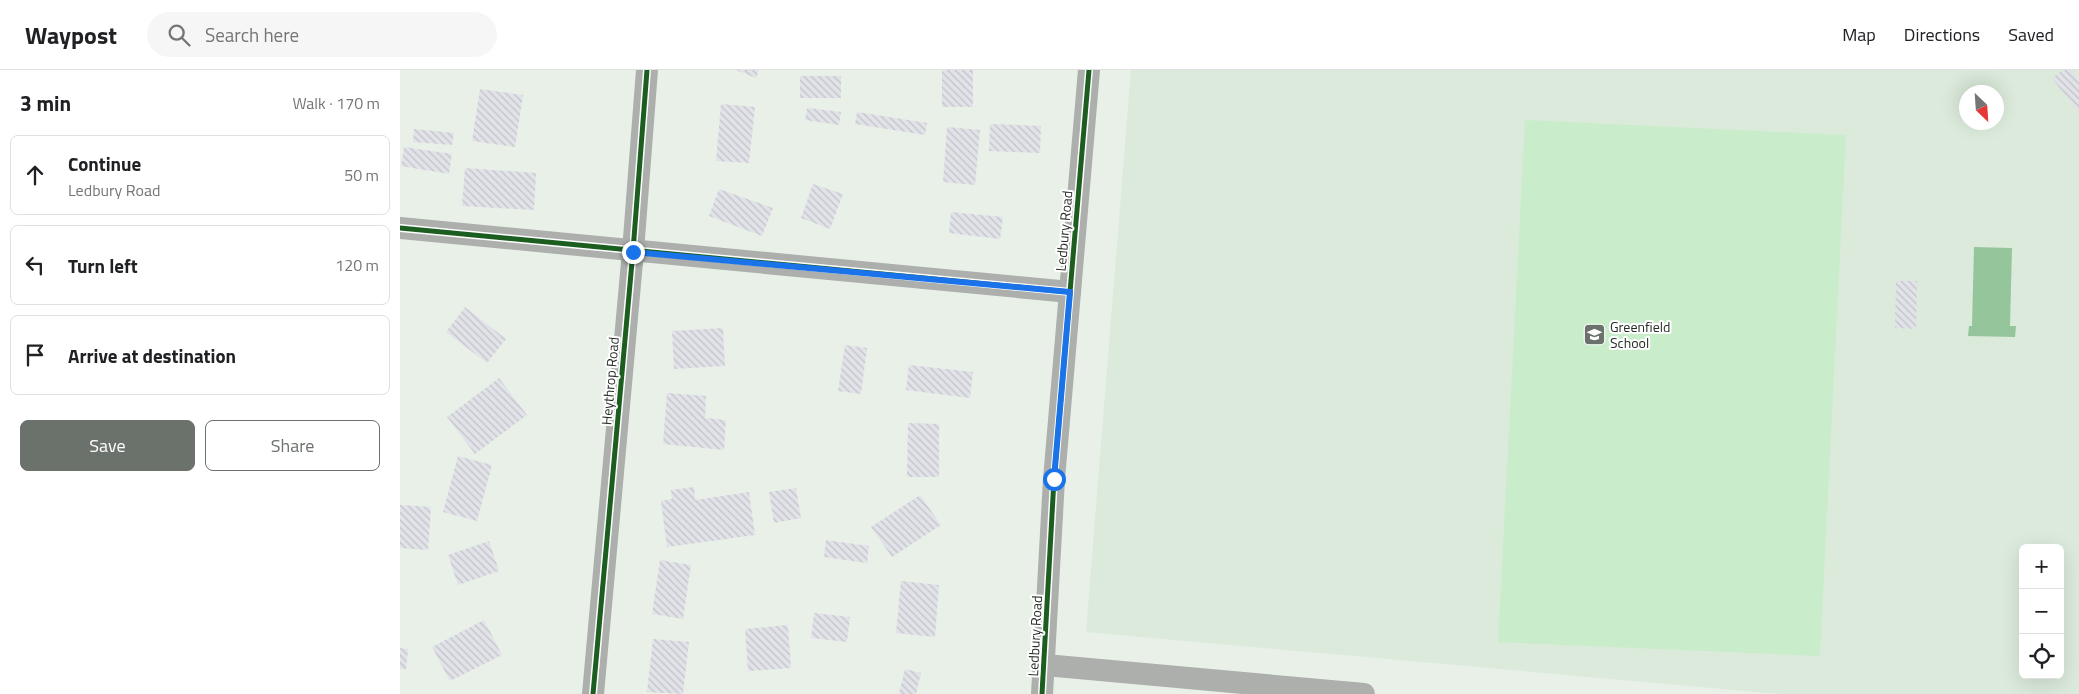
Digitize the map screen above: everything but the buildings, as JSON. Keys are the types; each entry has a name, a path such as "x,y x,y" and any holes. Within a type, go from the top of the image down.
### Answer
{"street":[{"name":"Heythrop Road","path":"593,694 633,252 647,70"},
{"name":"Ledbury Road","path":"1042,694 1054,479 1089,70"},
{"path":"400,228 633,252 1070,292"},
{"path":"1045,665 1364,694"}],"shaded area":[{"name":"Greenfield School","path":"1131,70 2079,70 2079,694 1779,694 1086,632"},
{"path":"1525,120 1846,135 1820,656 1498,642"},
{"path":"1974,247 2012,248 2010,326 2016,326 2015,337 1968,336 1969,326 1972,326"}],"cycle path":[{"path":"593,694 633,251 647,70"},
{"path":"1042,694 1054,479 1089,70"},
{"path":"400,228 1070,292"}],"place":[{"name":"Greenfield School","path":"1594,335"}],"route":[{"path":"633,252 1070,292 1054,479"}]}
